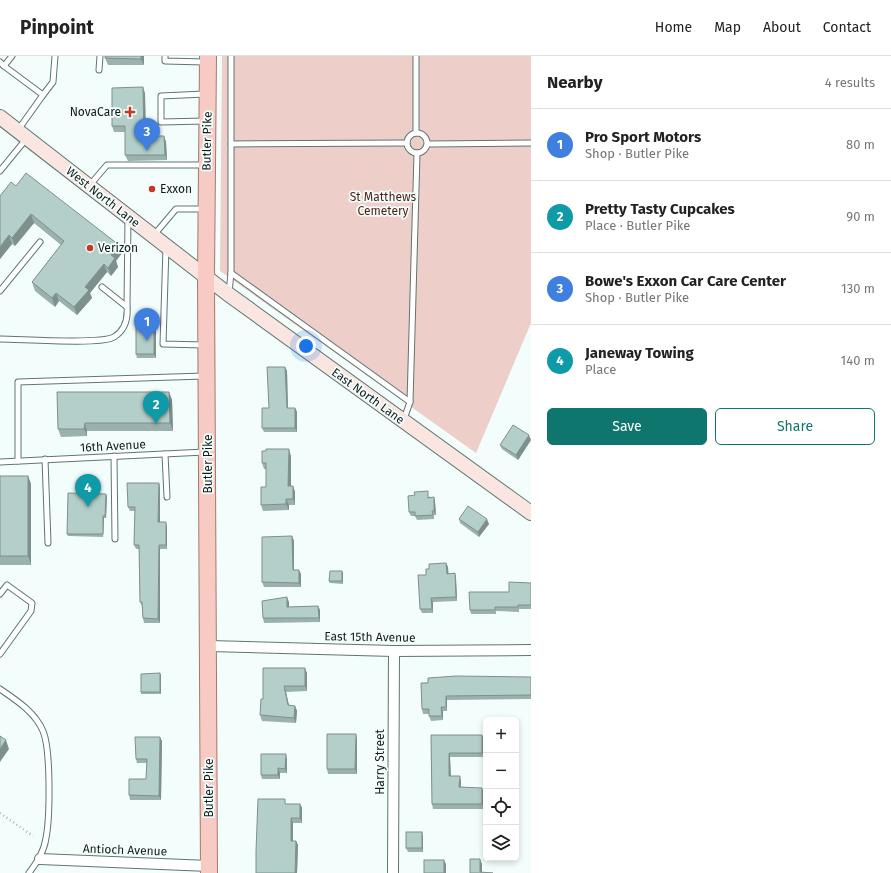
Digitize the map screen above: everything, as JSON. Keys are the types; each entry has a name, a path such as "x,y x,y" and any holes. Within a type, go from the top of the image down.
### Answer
{"main road":[{"name":"Butler Pike","path":"208,59 206,277 208,376 209,869"}],"street":[{"name":"West North Lane","path":"0,117 206,277"},
{"name":"East North Lane","path":"206,277 531,513"},
{"name":"East 15th Avenue","path":"208,646 394,651 531,650"},
{"name":"Harry Street","path":"393,873 394,651"},
{"name":"Antioch Avenue","path":"40,859 209,869"}],"lane":[{"path":"12,56 2,64 43,95"},
{"path":"0,171 43,95 53,82 54,56"},
{"path":"99,70 100,56"},
{"path":"165,56 164,61 208,59"},
{"path":"228,294 231,273 231,56"},
{"path":"416,56 416,133"},
{"path":"207,121 161,122 161,96 208,94"},
{"path":"416,133 424,135 428,144 425,151 417,154 410,150 407,143 411,135 416,133"},
{"path":"231,144 407,143"},
{"path":"428,144 531,143"},
{"path":"403,421 410,402 417,154"},
{"path":"89,186 107,165 207,165"},
{"path":"153,236 176,209 206,209"},
{"path":"0,339 106,340 121,332 128,316 128,217"},
{"path":"0,291 40,242"},
{"path":"166,246 163,344 207,345"},
{"path":"231,273 410,402"},
{"path":"102,287 127,307"},
{"path":"18,460 18,382 208,376"},
{"name":"16th Avenue","path":"0,462 208,452"},
{"path":"165,454 167,497"},
{"path":"114,456 115,539"},
{"path":"45,459 48,543"},
{"path":"0,594 6,585 32,603 32,611 0,654"},
{"path":"0,689 28,710 43,731 48,752 46,837 40,859 29,873"}],"path":[{"path":"0,813 33,836"}],"green space":[{"name":"St Matthews Cemetery","path":"222,56 531,56 531,323 476,453 220,271"}],"building":[{"path":"105,56 141,56 141,59 105,58"},
{"path":"143,87 144,136 164,136 165,155 125,155 125,126 112,126 112,88"},
{"name":"Verizon","path":"26,173 119,245 111,255 115,258 108,268 104,264 85,287 89,290 74,307 56,293 52,298 32,282 64,241 31,214 12,238 9,235 0,247 0,196 11,182 16,186"},
{"path":"136,320 154,320 154,354 136,354"},
{"path":"267,367 285,367 287,408 295,408 295,428 262,428 262,408 269,408"},
{"path":"57,392 169,392 170,423 85,423 84,429 58,429"},
{"path":"513,425 529,435 516,455 500,445"},
{"path":"266,449 289,449 288,486 293,486 293,499 286,499 286,504 261,505 261,487 266,487 266,463 262,463 262,451 266,451"},
{"path":"0,476 28,476 28,556 0,556"},
{"path":"127,483 159,483 158,522 166,522 166,545 159,545 158,619 143,618 142,602 140,602 139,545 134,545 135,507 128,507"},
{"path":"428,491 428,498 434,497 434,511 432,511 433,515 415,516 415,512 409,512 408,496 415,495 414,492"},
{"path":"68,493 106,494 105,516 103,516 103,534 67,534"},
{"path":"468,506 487,519 478,532 459,519"},
{"path":"292,536 293,570 299,570 299,583 262,582 262,537"},
{"path":"446,563 447,574 455,573 456,597 431,598 432,609 420,609 418,575 426,575 426,569 429,569 429,564"},
{"path":"330,571 342,571 342,581 329,581"},
{"path":"509,582 531,583 531,605 518,605 518,607 495,607 495,610 470,610 469,592 509,592"},
{"path":"287,597 287,607 318,606 319,618 263,618 262,601"},
{"path":"263,668 305,668 305,686 284,686 288,705 295,706 294,718 260,715 261,699 263,699"},
{"path":"160,673 160,692 141,692 141,674"},
{"path":"456,676 531,677 531,695 446,696 446,707 441,707 442,716 429,716 429,709 422,709 421,683 428,683 428,678"},
{"path":"327,734 356,734 355,769 327,769"},
{"path":"431,735 482,735 482,753 449,753 449,776 460,776 459,787 482,788 482,804 432,804"},
{"path":"0,736 6,740 0,749"},
{"path":"135,737 160,737 159,796 129,795 129,779 146,779 147,759 136,759"},
{"path":"261,754 286,754 285,769 278,768 278,775 261,775"},
{"path":"258,799 285,799 285,804 300,804 300,818 291,818 291,841 296,841 295,873 256,873"},
{"path":"406,832 422,832 422,848 406,848"},
{"path":"470,859 480,859 480,872 493,873 470,873"},
{"path":"424,860 444,860 444,873 424,873"}],"place":[{"name":"NovaCare","path":"130,112"},
{"name":"Bowe's Exxon Car Care Center","path":"147,151"},
{"name":"Exxon","path":"152,189"},
{"name":"Verizon","path":"90,248"},
{"name":"Pro Sport Motors","path":"147,341"},
{"name":"Pretty Tasty Cupcakes","path":"156,424"},
{"name":"Janeway Towing","path":"88,507"}]}
